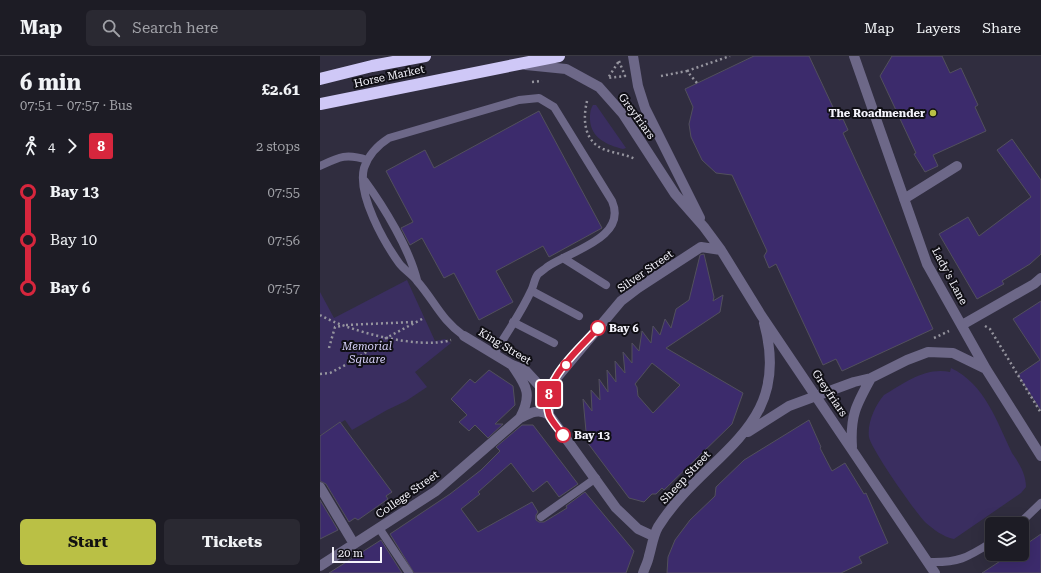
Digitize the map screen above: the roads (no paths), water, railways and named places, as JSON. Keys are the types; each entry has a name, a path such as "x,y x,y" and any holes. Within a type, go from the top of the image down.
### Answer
{"highway":[{"name":"Horse Market","path":"320,79 372,66 425,56"},
{"name":"Horse Market","path":"320,104 558,56"}],"street":[{"name":"Greyfriars","path":"633,56 638,86 645,108 685,184 704,227"},
{"name":"Lady's Lane","path":"854,56 927,264 986,369 1041,456"},
{"name":"Lady's Lane","path":"860,70 861,56"},
{"name":"Greyfriars","path":"520,64 566,69 599,87 623,114 675,194 704,227 721,250 761,315 852,447 935,573"},
{"path":"904,199 957,166"},
{"name":"Silver Street","path":"549,415 549,396 554,381 562,368 621,301 638,288 701,247 721,250"},
{"path":"962,325 1034,284 1041,278"},
{"name":"Sheep Street","path":"643,573 658,527 685,492 740,438 754,419 761,406 771,367 770,348 761,315"},
{"name":"King Street","path":"464,336 512,365 525,370 549,396"},
{"path":"817,396 854,382 872,378 918,355 934,351 952,353 986,369"},
{"name":"College Street","path":"512,365 527,388 526,407 520,418"},
{"path":"852,447 851,429 853,415 872,378"},
{"name":"Sheep Street","path":"740,438 789,406 817,396"},
{"name":"College Street","path":"320,566 436,491 520,418 533,412 543,411 549,415"},
{"path":"549,415 596,478 616,508 638,529 654,536"},
{"path":"320,487 354,544"}],"lane":[{"path":"464,336 452,327 442,316 417,280 401,265 377,228 367,196 364,180 364,170 367,160 382,142 389,138 528,98 539,98 547,101 554,107 616,211 615,220 610,230 597,240 563,258 538,274 532,291 494,354"},
{"path":"320,166 347,155 367,160"},
{"path":"364,180 373,192 407,251 414,266 417,280"},
{"path":"563,258 606,285"},
{"path":"532,291 579,316"},
{"path":"513,322 554,343"},
{"path":"541,517 596,478"},
{"path":"1026,517 1041,503"},
{"path":"379,528 409,573"},
{"path":"928,562 950,562 973,554 985,546"}],"place":[{"name":"The Roadmender","path":"933,113"},
{"name":"Bay 6","path":"598,328"},
{"name":"Bay 13","path":"563,435"}],"park label":[{"name":"Memorial Square","path":"367,352"}]}
